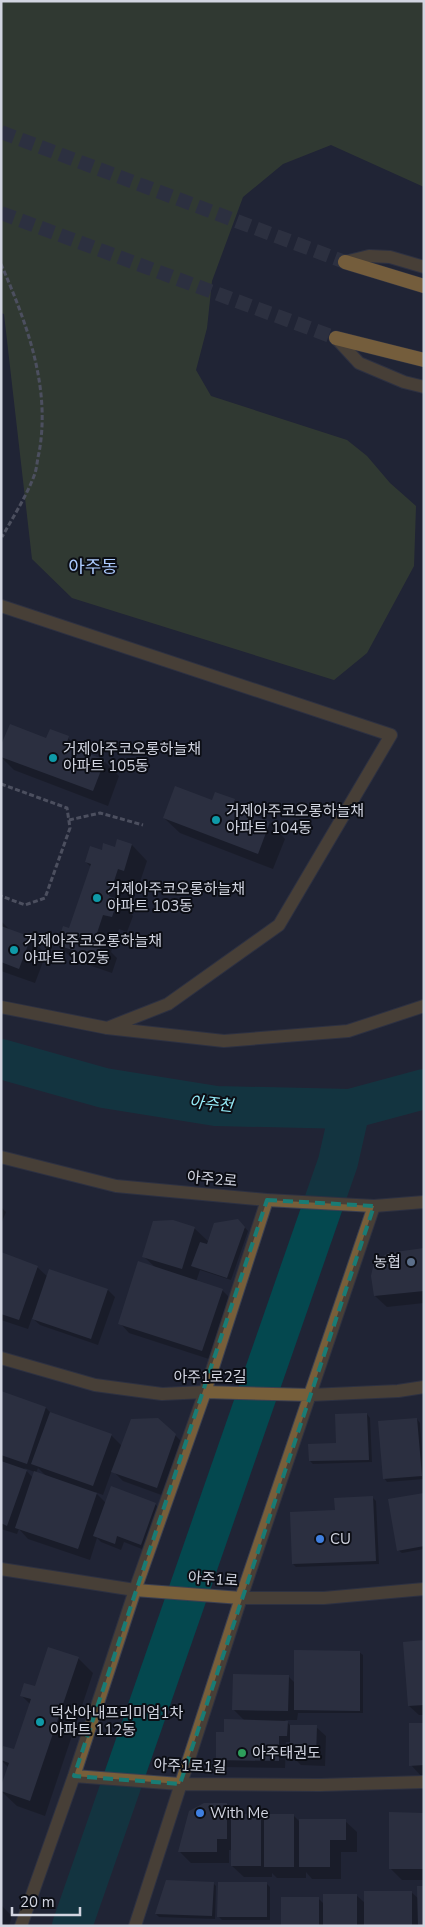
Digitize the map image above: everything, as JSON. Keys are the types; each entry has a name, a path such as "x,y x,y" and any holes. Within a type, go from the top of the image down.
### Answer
{"highway":[{"path":"345,262 424,286"},
{"path":"336,338 424,360"}],"street":[{"path":"345,262 369,256 390,257 424,267"},
{"path":"336,338 359,362 404,382 424,387"},
{"path":"1,606 391,735 278,925 168,1004 107,1028"},
{"path":"1,1007 107,1028 224,1041 348,1031 424,1006"},
{"name":"아주2로","path":"1,1157 116,1186 267,1200 374,1206 421,1201"},
{"path":"21,1926 74,1776 135,1590 205,1392 267,1200"},
{"path":"135,1926 180,1784 374,1206"},
{"name":"아주1로2길","path":"1,1358 95,1385 162,1394 205,1392 310,1395 424,1388"},
{"name":"아주1로","path":"1,1569 135,1590 242,1598 324,1598 424,1589"},
{"name":"아주1로1길","path":"74,1776 180,1784 424,1782"}],"path":[{"path":"1,264 17,300 33,348 42,396 42,436 35,474 2,537"},
{"path":"1,784 67,808 70,828 45,898 25,905 1,896"},
{"path":"68,820 100,813 143,825"}],"highlighted area":[{"path":"267,1200 374,1206 180,1784 74,1776"}],"green space":[{"path":"1,1 424,1 424,187 331,145 283,164 243,197 212,281 207,328 196,370 211,396 347,440 367,456 390,483 416,506 414,566 367,653 334,680 72,598 32,559 4,314 1,313"}],"building":[{"name":"거제아주코오롱하늘채 아파트 105동","path":"10,724 46,738 50,729 69,736 66,745 105,760 93,791 1,757 1,745"},
{"name":"거제아주코오롱하늘채 아파트 104동","path":"175,786 212,800 215,792 235,799 232,808 270,822 258,854 163,818"},
{"name":"거제아주코오롱하늘채 아파트 103동","path":"117,839 132,844 124,871 118,869 109,896 118,899 112,917 103,915 95,939 102,942 97,958 57,945 63,926 69,928 91,864 85,862 90,846 102,850 103,843 115,847"},
{"name":"거제아주코오롱하늘채 아파트 102동","path":"1,926 31,937 19,969 1,962"},
{"path":"238,1219 245,1227 227,1278 191,1266 200,1242 207,1244 214,1223"},
{"path":"173,1220 195,1227 182,1269 142,1257 153,1221"},
{"path":"424,1248 424,1291 374,1296 371,1276 374,1262 388,1253"},
{"path":"1,1252 38,1266 19,1320 1,1314"},
{"path":"138,1261 223,1289 202,1351 118,1324"},
{"path":"49,1269 108,1289 91,1339 32,1319"},
{"path":"1,1391 46,1407 27,1464 1,1455"},
{"path":"50,1412 112,1434 93,1486 31,1464"},
{"path":"367,1413 369,1460 309,1461 308,1444 336,1443 335,1414"},
{"path":"158,1418 176,1434 157,1488 111,1472 131,1419"},
{"path":"417,1418 422,1476 383,1479 378,1421"},
{"path":"1,1461 27,1470 7,1526 1,1523"},
{"path":"34,1471 97,1493 78,1549 15,1528"},
{"path":"111,1486 156,1503 141,1545 117,1536 115,1544 93,1536"},
{"path":"424,1493 424,1546 397,1551 388,1499"},
{"path":"373,1496 376,1561 292,1564 290,1512 335,1510 334,1498"},
{"path":"424,1640 424,1705 408,1706 403,1642"},
{"name":"덕산아내프리미엄1차 아파트 112동","path":"48,1647 79,1657 30,1801 1,1791 9,1763 1,1760 1,1752 3,1746 14,1749 31,1699 20,1696 24,1683 35,1686"},
{"path":"294,1650 360,1651 360,1711 294,1710"},
{"path":"233,1674 289,1675 288,1711 232,1710"},
{"path":"224,1719 288,1721 287,1736 279,1736 279,1761 216,1760 216,1732 224,1732"},
{"path":"409,1723 424,1723 424,1765 409,1766"},
{"path":"290,1725 317,1725 316,1756 290,1756"},
{"path":"204,1803 227,1803 227,1839 217,1839 217,1852 178,1852 189,1811"},
{"path":"389,1812 424,1813 424,1869 389,1869"},
{"path":"231,1814 261,1814 261,1866 231,1866"},
{"path":"264,1814 294,1814 294,1867 264,1867"},
{"path":"299,1819 346,1819 346,1840 330,1840 330,1867 299,1867"},
{"path":"166,1880 214,1882 212,1916 155,1914"},
{"path":"218,1882 267,1882 267,1917 217,1917"},
{"path":"417,1886 424,1886 424,1926 418,1926"},
{"path":"364,1891 412,1891 412,1926 364,1926"},
{"path":"323,1894 357,1894 357,1926 323,1926"},
{"path":"281,1897 319,1897 319,1926 281,1926"}],"waterway":[{"name":"아주천","path":"1,1059 104,1088 216,1106 350,1109 424,1089"},
{"path":"72,1926 338,1162 350,1109"}],"tunnel":[{"path":"1,132 345,262"},
{"path":"1,213 336,338"}],"place":[{"name":"거제아주코오롱하늘채 아파트 105동","path":"53,758"},
{"name":"거제아주코오롱하늘채 아파트 104동","path":"216,820"},
{"name":"거제아주코오롱하늘채 아파트 103동","path":"97,898"},
{"name":"거제아주코오롱하늘채 아파트 102동","path":"14,950"},
{"name":"농협","path":"411,1262"},
{"name":"CU","path":"320,1539"},
{"name":"덕산아내프리미엄1차 아파트 112동","path":"40,1722"},
{"name":"아주태권도","path":"242,1753"},
{"name":"With Me","path":"200,1813"}],"district":[{"name":"아주동","path":"93,567"}]}
